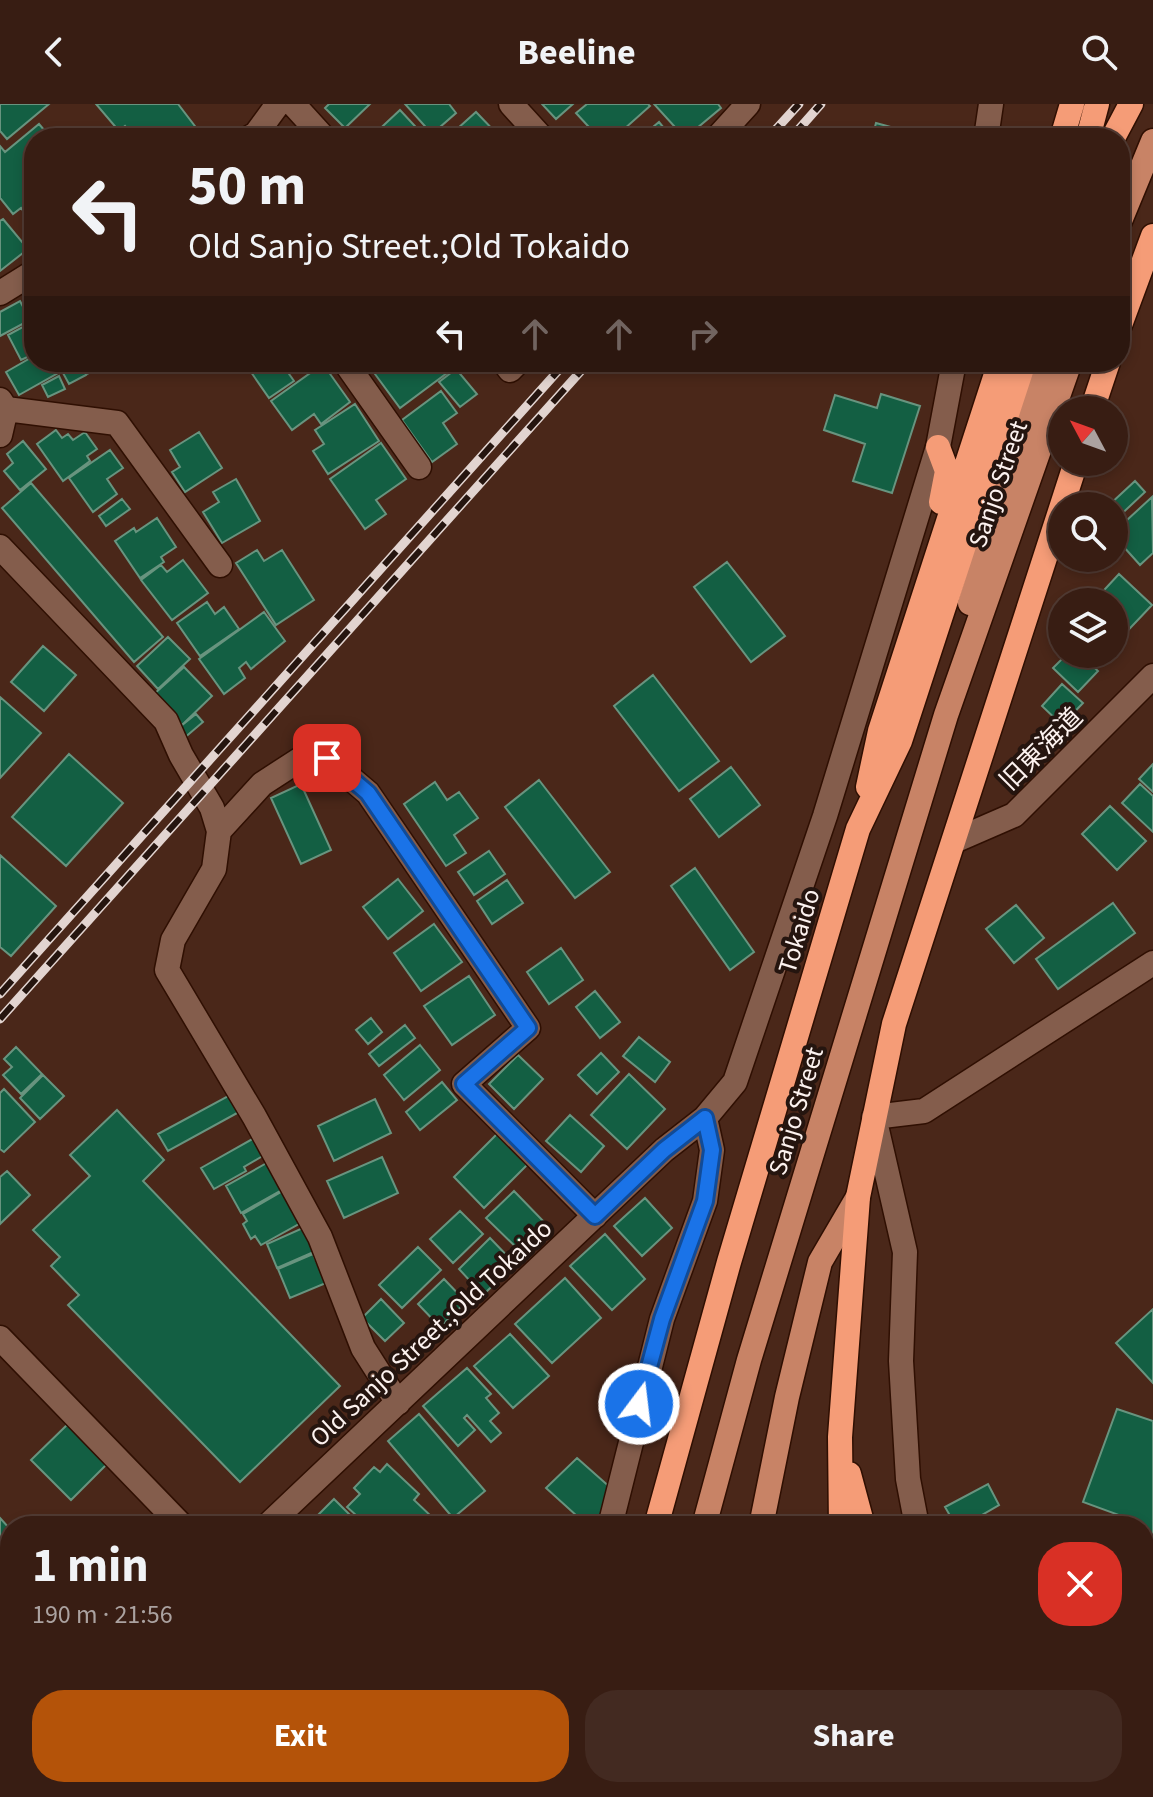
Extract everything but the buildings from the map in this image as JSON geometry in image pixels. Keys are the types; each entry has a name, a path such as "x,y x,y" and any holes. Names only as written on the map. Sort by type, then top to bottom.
{"highway":[{"path":"1065,128 1072,104"},
{"path":"1091,128 1097,104"},
{"path":"1118,128 1131,104"},
{"path":"1130,294 1153,236"},
{"path":"1130,294 1153,257"},
{"path":"858,829 880,731 997,372"},
{"name":"Tokaido","path":"658,1516 858,829 900,741 1021,372"},
{"path":"1097,396 1105,372"},
{"path":"920,610 947,471 938,447"},
{"path":"841,1516 840,1437 858,1197 894,1024 1071,476"},
{"path":"840,1437 860,1516"}],"main road":[{"path":"1130,197 1153,141"},
{"name":"Sanjo Street","path":"946,715 970,602 1042,372"},
{"name":"Sanjo Street","path":"707,1516 749,1360 946,715 1066,372"},
{"path":"763,1516 787,1397 820,1262 858,1197"}],"street":[{"path":"260,128 278,104"},
{"path":"293,104 315,128"},
{"path":"511,104 533,128"},
{"path":"726,128 748,104"},
{"path":"987,128 991,104"},
{"path":"0,293 24,278"},
{"path":"358,372 419,467"},
{"path":"612,1516 662,1319 705,1201 712,1150 705,1118 735,1082 825,816 938,447 952,372"},
{"path":"0,435 3,404 117,423 220,565"},
{"path":"0,547 166,721 181,755 212,808 219,831 214,869 173,940 167,970 254,1116 320,1237 363,1348 398,1403"},
{"name":"旧東海道","path":"954,841 1014,815 1153,676"},
{"path":"219,831 262,784 299,760 327,758 368,793 528,1028 464,1084 595,1216"},
{"path":"915,1516 908,1479 901,1361 905,1252 874,1117 924,1111 1153,963"},
{"name":"Old Sanjo Street.;Old Tokaido","path":"278,1516 664,1150 705,1118"},
{"path":"0,1338 172,1516"}],"railway":[{"path":"777,128 799,104"},
{"path":"800,128 821,104"},
{"path":"0,994 557,372"},
{"path":"0,1019 580,372"}],"route":[{"path":"327,758 368,793 528,1028 464,1084 595,1216 664,1150 705,1118 712,1150 705,1201 662,1319 639,1404"}]}
